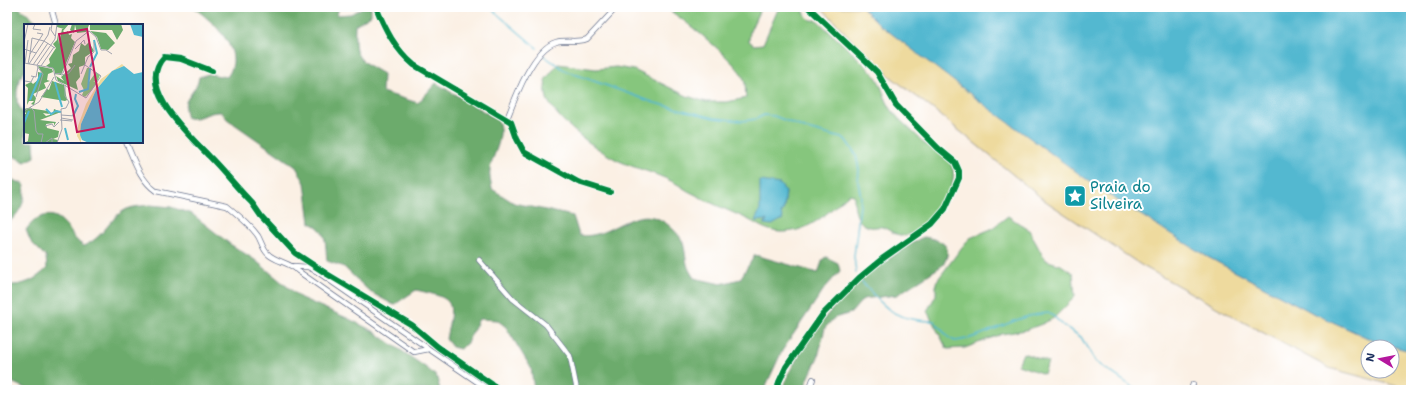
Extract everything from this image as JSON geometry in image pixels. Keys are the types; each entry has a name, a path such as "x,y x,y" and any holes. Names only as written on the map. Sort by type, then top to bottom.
{"street":[{"path":"51,7 56,24"},
{"path":"376,7 393,42 404,56 414,65 511,122 516,139 524,152 578,182 610,192"},
{"path":"507,119 528,73 541,53 549,45 557,42 587,40 617,7"},
{"path":"777,390 786,367 823,314 859,278 882,259 932,224 945,209 959,178 959,171 955,162 938,148 896,106 877,72 808,7"},
{"path":"212,71 181,59 164,57 159,62 155,77 165,104 177,123 252,203 261,216 295,253 412,325 438,347 500,390"},
{"path":"126,143 142,178 148,186 156,191 171,196 227,206 257,235 266,252 283,263 294,266 308,267 316,271 489,390"},
{"path":"479,260 513,299 546,325 570,356 576,390"},
{"path":"294,266 298,271 414,352 429,349"},
{"path":"809,390 813,379"},
{"path":"1191,390 1193,384"}],"green space":[{"path":"7,7 18,7 40,24 24,24 24,72 19,80 17,91 17,102 24,116 24,143 34,143 35,157 25,162 7,153"},
{"path":"193,7 339,7 337,15 351,14 363,7 371,7 371,15 355,25 355,44 358,56 367,64 383,74 382,92 418,103 436,83 498,120 500,133 498,145 491,163 490,180 492,189 514,203 573,216 579,235 592,235 628,220 640,217 653,217 666,223 680,237 684,246 687,266 694,278 721,284 740,279 755,255 818,273 823,259 826,257 838,263 840,271 824,289 782,351 764,390 534,390 531,368 506,327 497,320 479,319 467,343 460,349 452,347 446,339 451,309 449,303 445,299 416,290 394,305 370,292 344,267 327,261 323,234 316,226 310,223 305,183 296,167 227,119 222,112 212,113 196,118 187,118 185,111 186,101 195,88 199,77 208,74 227,77 232,67 233,57 230,47 218,29"},
{"path":"664,7 761,7 750,31 749,41 754,45 763,44 779,7 802,7 805,15 809,19 817,20 874,74 894,113 921,140 944,157 951,165 953,170 953,179 951,189 940,209 924,226 915,232 907,235 900,235 882,227 870,227 861,222 856,214 854,195 849,194 826,214 809,225 800,229 780,232 765,228 688,191 667,179 619,161 589,143 561,118 547,99 545,80 558,64 596,69 616,67 634,70 687,96 706,102 727,102 746,98 745,81 732,62 708,40","holes":["786,192 784,208 781,214 756,221 760,210"]},
{"path":"13,180 24,184 25,190 22,206 16,216 7,224 7,184"},
{"path":"150,205 171,207 192,214 230,244 255,260 301,298 373,331 428,369 437,377 440,390 29,390 7,380 9,309 7,285 24,283 34,279 47,268 46,257 31,242 26,230 29,226 42,216 47,215 57,217 65,224 76,240 84,246 98,237 121,212 133,207"},
{"path":"1008,216 1029,230 1045,260 1061,265 1073,273 1075,297 1054,318 1042,324 1026,330 1002,334 965,348 947,349 927,311 936,295 936,282 970,238 991,229"},
{"path":"924,237 941,242 947,248 946,258 943,265 897,295 863,299 851,313 834,318 825,328 818,357 803,390 782,390 805,345 828,314 852,287 884,262"},
{"path":"1023,353 1048,362 1044,374 1018,365"}],"sand":[{"name":"Praia do Silveira","path":"821,7 862,7 879,24 1048,150 1206,256 1311,312 1370,339 1360,339 1360,376 1329,368 1141,265 1044,200 934,110 887,74 880,65 853,41"},
{"name":"Praia do Silveira","path":"1400,348 1411,351 1411,390 1370,379 1400,379"}],"water":[{"path":"862,7 1411,7 1411,351 1400,348 1400,339 1370,339 1311,312 1206,256 1104,192 986,106 879,24"},
{"path":"760,181 780,184 786,192 784,208 781,214 783,219 772,225 764,224 767,220 755,221 760,210"}],"waterway":[{"path":"489,7 537,48"},
{"path":"544,56 566,71 655,103 714,118 742,121 756,119 764,115 774,116 807,129 845,139 856,155 859,170 858,182 861,197 854,256 856,273"},
{"path":"861,281 892,312 909,319 934,321 949,338 955,341 979,335 1025,317 1050,313 1064,326 1081,337 1096,362 1137,390"}],"cycle path":[{"path":"376,7 391,38 407,59 414,65 511,122 517,139 524,152 578,182 610,192"},
{"path":"777,390 786,367 823,314 859,278 882,259 932,224 945,209 959,178 959,171 955,162 938,148 896,105 877,72 808,7"},
{"path":"212,71 181,59 164,57 157,69 156,82 160,96 178,123 252,203 261,216 295,253 412,325 438,347 500,390"}],"place":[{"name":"Praia do Silveira","path":"1075,196"}]}
